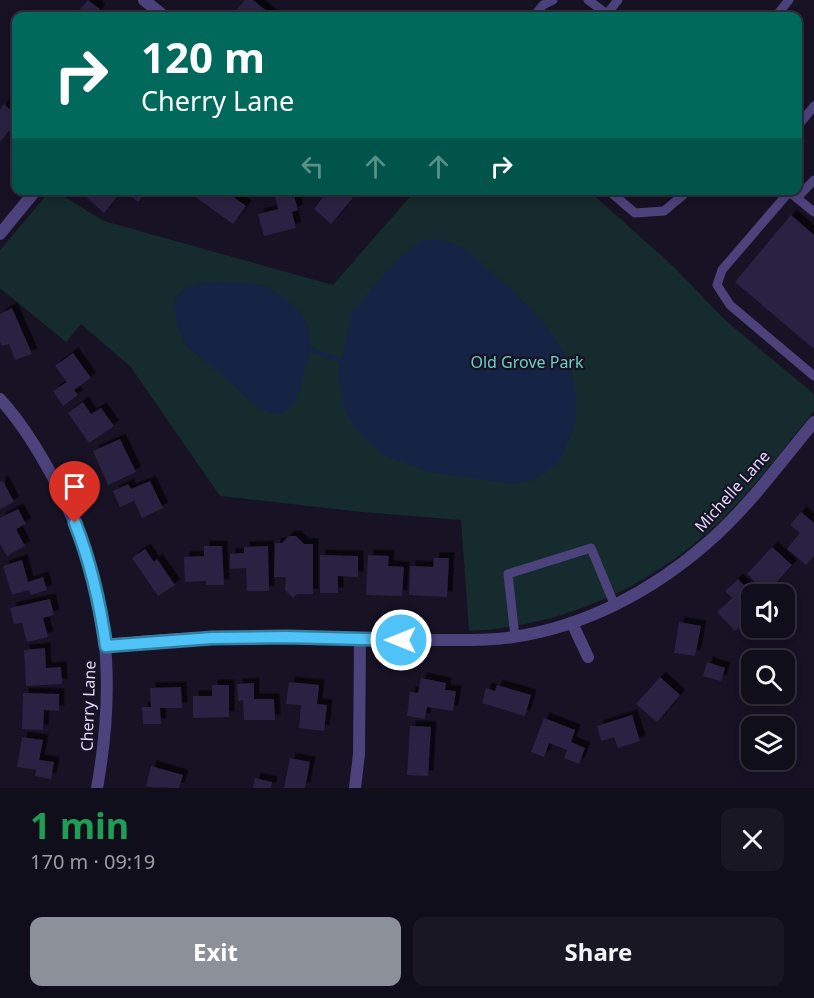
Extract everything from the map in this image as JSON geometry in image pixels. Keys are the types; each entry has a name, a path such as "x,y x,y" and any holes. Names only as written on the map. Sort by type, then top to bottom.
{"street":[{"path":"144,0 159,12"},
{"path":"0,234 32,195"},
{"name":"Cherry Lane","path":"0,399 29,437 50,472 82,540 93,575 102,614 108,691 107,723 97,788"},
{"name":"Michelle Lane","path":"106,646 212,638 484,640 514,637 572,623 615,606 664,576 706,544 749,501 814,422"},
{"path":"572,623 588,657"},
{"path":"355,788 359,754 360,640"}],"lane":[{"path":"537,12 543,5 553,0"},
{"path":"588,0 602,12"},
{"path":"779,12 789,0"},
{"path":"802,121 814,106"},
{"path":"614,195 635,213 664,211 683,195"},
{"path":"790,195 722,270 717,285 730,305 814,376"},
{"path":"792,195 814,212"},
{"path":"514,637 508,574 580,551 591,548 615,606"}],"green space":[{"name":"Old Grove Park","path":"47,195 62,195 104,221 333,285 412,195 593,195 674,267 725,320 814,394 814,411 735,506 708,532 647,577 580,609 544,620 469,631 461,520 362,512 220,496 130,366 81,324 66,342 0,288 0,250"}],"water":[{"path":"439,239 465,248 513,291 546,325 569,362 576,396 575,426 559,461 546,473 530,481 514,484 429,472 381,454 355,428 344,409 339,370 352,313 383,275 405,253 421,241"},
{"path":"206,282 246,282 261,285 281,296 303,316 310,333 309,352 296,400 283,412 276,415 261,409 187,346 177,324 174,305 183,291"}],"building":[{"path":"88,0 100,9 98,12 78,12"},
{"path":"245,0 253,0 268,12 235,12"},
{"path":"4,104 12,111 12,134 9,131 0,142 0,109"},
{"path":"90,195 119,195 104,213 87,198"},
{"path":"130,195 144,195 138,202"},
{"path":"231,195 246,206 233,224 194,196"},
{"path":"294,195 298,210 292,212 296,228 264,236 258,214 278,209 275,197"},
{"path":"321,195 350,195 353,198 331,224 314,209 323,197"},
{"path":"791,215 814,235 814,349 735,282"},
{"path":"12,308 32,354 15,360 9,344 2,346 0,342 0,314"},
{"path":"73,353 91,378 74,390 78,395 63,406 53,391 67,382 55,366"},
{"path":"83,402 91,414 101,408 114,426 89,443 68,413"},
{"path":"120,439 136,472 108,485 93,451"},
{"path":"3,481 14,502 0,509 0,482"},
{"path":"150,481 163,508 142,518 134,501 120,507 113,491 128,484 131,489"},
{"path":"18,509 26,524 16,529 25,546 7,556 0,544 0,518"},
{"path":"801,512 814,523 814,556 806,565 787,549 800,533 790,525"},
{"path":"289,536 296,536 304,544 313,544 313,594 297,594 293,598 285,590 286,577 274,577 275,543 282,543"},
{"path":"204,546 222,546 224,585 206,585 206,581 185,582 184,557 204,556"},
{"path":"268,546 269,591 247,591 246,568 230,569 230,554 244,553 244,547"},
{"path":"772,547 792,565 775,584 758,584 747,574"},
{"path":"145,549 154,562 157,559 175,585 158,596 132,558"},
{"path":"320,555 358,556 358,577 338,576 338,593 320,593"},
{"path":"368,555 389,556 388,566 404,567 402,596 366,595"},
{"path":"434,558 449,558 447,597 409,595 410,566 433,567"},
{"path":"22,560 28,582 43,577 47,590 31,595 29,590 12,595 3,566"},
{"path":"738,579 743,584 741,626 735,631 717,612 732,598 725,591"},
{"path":"50,599 54,615 43,618 48,637 27,642 22,623 14,624 10,608"},
{"path":"679,622 701,626 695,656 674,653"},
{"path":"45,648 46,668 61,667 62,684 26,686 24,650"},
{"path":"707,662 725,668 721,681 703,676"},
{"path":"660,677 680,695 657,722 636,704"},
{"path":"421,678 446,683 445,690 456,691 453,711 427,707 425,719 407,716 410,692 418,693"},
{"path":"289,682 319,685 317,704 327,705 324,731 299,728 301,705 286,704"},
{"path":"254,683 254,699 274,699 275,720 244,720 243,700 238,701 237,684"},
{"path":"212,685 229,685 229,717 193,718 193,696 212,696"},
{"path":"497,685 531,695 525,716 482,703 486,688 495,691"},
{"path":"181,687 182,708 160,708 161,724 143,724 142,707 151,707 150,688"},
{"path":"23,693 59,694 59,711 44,710 43,730 22,729"},
{"path":"632,715 640,741 618,748 614,737 601,741 597,726"},
{"path":"544,718 575,730 571,742 585,748 579,764 564,758 567,750 549,743 544,757 531,752"},
{"path":"410,726 431,727 428,776 407,775"},
{"path":"22,737 43,740 39,760 54,762 51,779 35,776 36,770 17,767"},
{"path":"290,758 310,762 305,788 284,788"},
{"path":"151,766 183,775 179,788 146,787"},
{"path":"255,778 272,782 271,788 253,788"}],"waterway":[{"path":"309,349 341,361"}],"route":[{"path":"75,523 93,575 102,614 106,646 212,638 401,640"}]}
